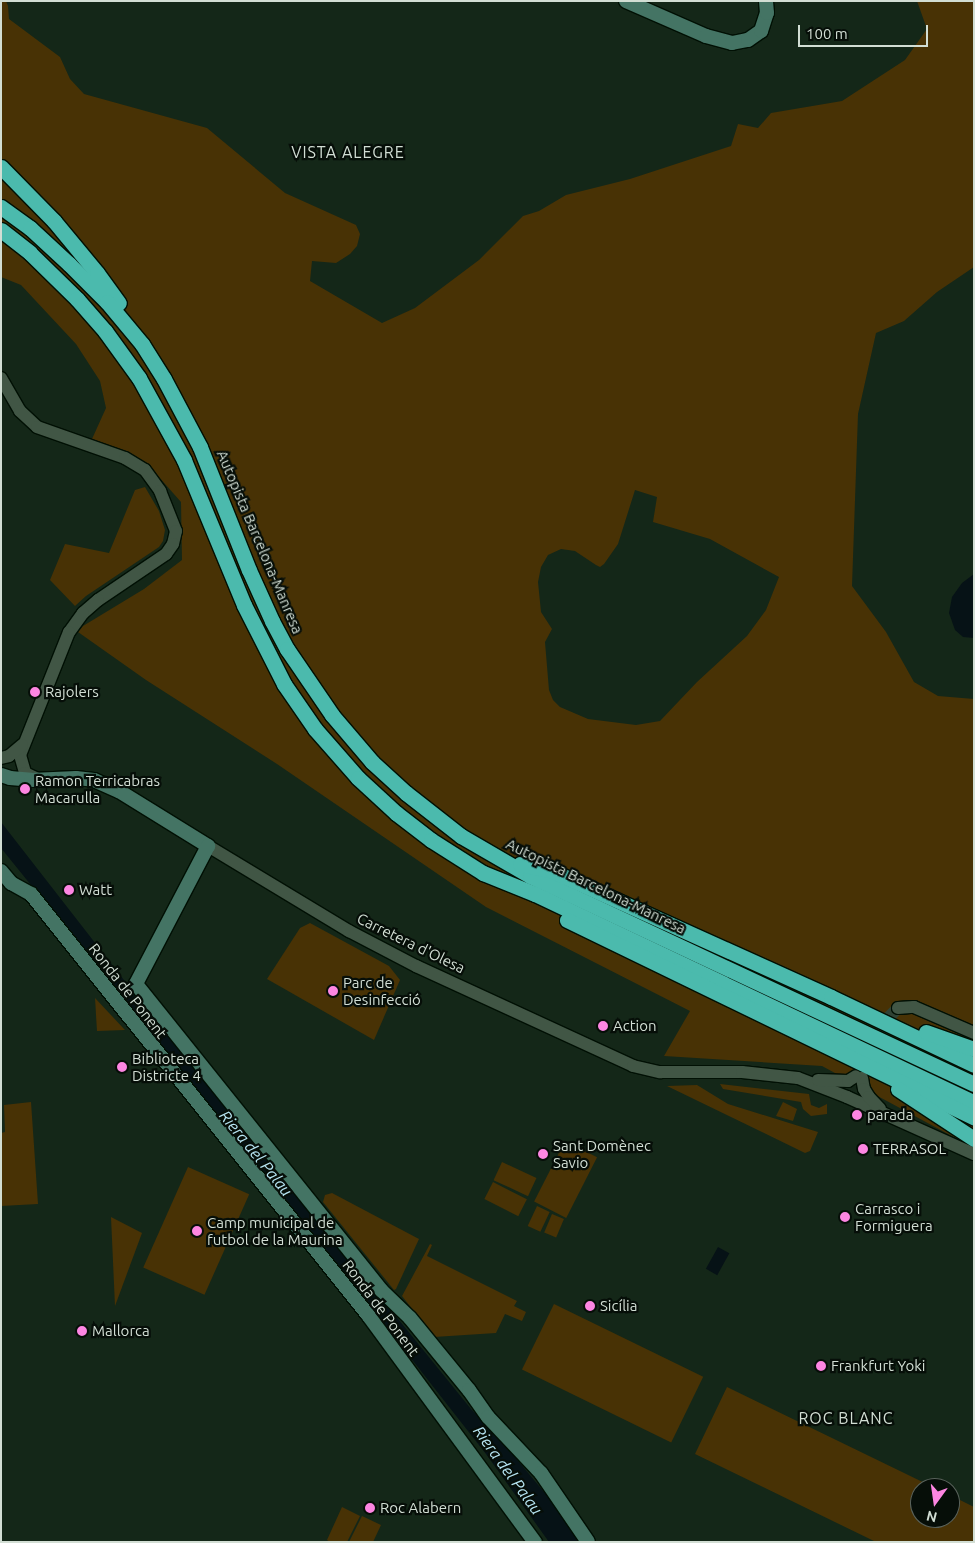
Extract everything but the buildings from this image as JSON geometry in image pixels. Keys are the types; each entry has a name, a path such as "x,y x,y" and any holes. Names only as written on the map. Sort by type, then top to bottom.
{"highway":[{"path":"1,167 54,221 97,273 124,311 142,344"},
{"name":"Autopista Barcelona-Manresa","path":"1,207 69,264 107,302 142,344 164,379 200,447 272,622 312,688 372,762 406,793 461,836 499,858 608,913 974,1084"},
{"path":"1,230 30,253 94,318 139,378 184,460 261,643 284,684 315,729 358,778 396,813 431,840 535,904 862,1073 974,1118"},
{"path":"499,858 552,871 974,1064"},
{"path":"483,873 534,894 974,1102"},
{"path":"831,997 846,999 974,1050"},
{"path":"862,1073 876,1076 974,1140"}],"main road":[{"path":"626,1 706,36 732,43 748,40 761,31 767,12 766,1"},
{"path":"1,775 10,778 34,779"},
{"path":"1,786 34,779"},
{"name":"Carretera d'Olesa","path":"34,779 83,779 106,785 208,846"},
{"name":"Ronda de Ponent","path":"208,846 136,984 381,1290 410,1318 469,1390 488,1417 550,1485 588,1542"},
{"name":"Ronda de Ponent","path":"1,871 11,883 31,894 377,1326 388,1344 470,1451 535,1542"}],"street":[{"path":"1,378 20,411 37,427 125,458 145,470 160,490 176,531 173,544 162,558 98,600 77,620 65,641 21,750 22,768 34,779"},
{"path":"1,758 21,750"},
{"path":"1,768 21,750"},
{"name":"Carretera d'Olesa","path":"208,846 350,931 410,962 633,1066 660,1072 742,1072 798,1078"},
{"path":"898,1008 914,1007 974,1033"},
{"path":"798,1078 840,1082 848,1081 862,1073 864,1089 869,1097 890,1116"},
{"path":"798,1078 825,1087 974,1154"}],"shaded area":[{"path":"1,1 6,1 9,19 60,57 70,79 84,94 207,128 285,193 356,225 360,234 357,246 350,254 336,263 312,261 310,281 382,323 415,308 479,260 523,216 539,211 566,195 630,179 731,146 738,124 758,128 771,113 842,101 905,60 927,29 917,1 974,1 974,267 937,292 904,321 876,333 858,414 852,586 886,632 914,682 938,696 974,699 974,1148 822,1066 664,1056 690,1011 486,907 277,764 146,680 78,632 83,626 144,589 182,560 181,502 150,467 136,458 92,439 106,408 100,381 76,344 21,285 1,277","holes":["635,490 657,497 653,522 710,539 779,577 766,610 747,636 697,682 660,721 636,725 588,719 560,707 553,700 549,690 545,642 552,629 541,612 538,582 541,567 548,555 561,549 575,551 600,567 618,544"]},
{"path":"145,487 159,511 165,530 163,541 159,547 86,596 75,606 50,580 65,544 109,553 135,490"},
{"path":"310,923 389,966 400,980 374,1040 267,979 300,928"},
{"path":"95,998 125,1030 97,1031"},
{"path":"720,1084 809,1094 811,1105 819,1108 827,1104 827,1114 811,1116 803,1109 801,1102 723,1089"},
{"path":"697,1085 728,1104 818,1132 810,1151 805,1153 667,1086"},
{"path":"31,1102 38,1204 1,1206 1,1133 5,1132 4,1105"},
{"path":"783,1102 797,1109 793,1121 776,1116"},
{"path":"565,1141 597,1157 566,1218 534,1202"},
{"path":"502,1162 536,1178 528,1196 494,1180"},
{"name":"Camp municipal de futbol de la Maurina","path":"188,1167 249,1194 204,1295 143,1267"},
{"path":"493,1182 527,1199 518,1216 484,1199"},
{"path":"332,1193 419,1239 396,1289 394,1290 323,1202 325,1195"},
{"path":"537,1206 550,1212 540,1232 528,1226"},
{"path":"552,1214 564,1219 556,1237 544,1232"},
{"path":"111,1217 142,1233 115,1306"},
{"path":"430,1244 432,1245 427,1256 517,1301 514,1306 526,1312 522,1321 505,1314 496,1333 434,1337 402,1296"},
{"path":"554,1304 703,1377 671,1442 522,1370"},
{"path":"727,1387 914,1478 910,1478 910,1528 960,1528 960,1500 974,1507 974,1542 876,1542 695,1454"},
{"path":"342,1507 360,1516 347,1542 330,1542 327,1540"},
{"path":"362,1516 381,1525 373,1542 349,1542"}],"water":[{"path":"974,574 974,638 963,637 955,630 949,613 952,597 962,583"},
{"name":"Riera del Palau","path":"1,822 134,993 471,1409 494,1432 559,1510 578,1542 549,1542 486,1454 315,1236 1,848"},
{"path":"718,1247 729,1253 717,1275 706,1269"}],"tunnel":[{"path":"873,1048 888,1018 898,1008"}],"place":[{"name":"Rajolers","path":"35,692"},
{"name":"Ramon Terricabras Macarulla","path":"25,789"},
{"name":"Watt","path":"69,890"},
{"name":"Parc de Desinfecció","path":"333,991"},
{"name":"Action","path":"603,1026"},
{"name":"Biblioteca Districte 4","path":"122,1067"},
{"name":"parada","path":"857,1115"},
{"name":"TERRASOL","path":"863,1149"},
{"name":"Sant Domènec Savio","path":"543,1154"},
{"name":"Carrasco i Formiguera","path":"845,1217"},
{"name":"Camp municipal de futbol de la Maurina","path":"197,1231"},
{"name":"Sicília","path":"590,1306"},
{"name":"Mallorca","path":"82,1331"},
{"name":"Frankfurt Yoki","path":"821,1366"},
{"name":"Roc Alabern","path":"370,1508"}],"district":[{"name":"VISTA ALEGRE","path":"348,152"},
{"name":"ROC BLANC","path":"846,1418"}]}
